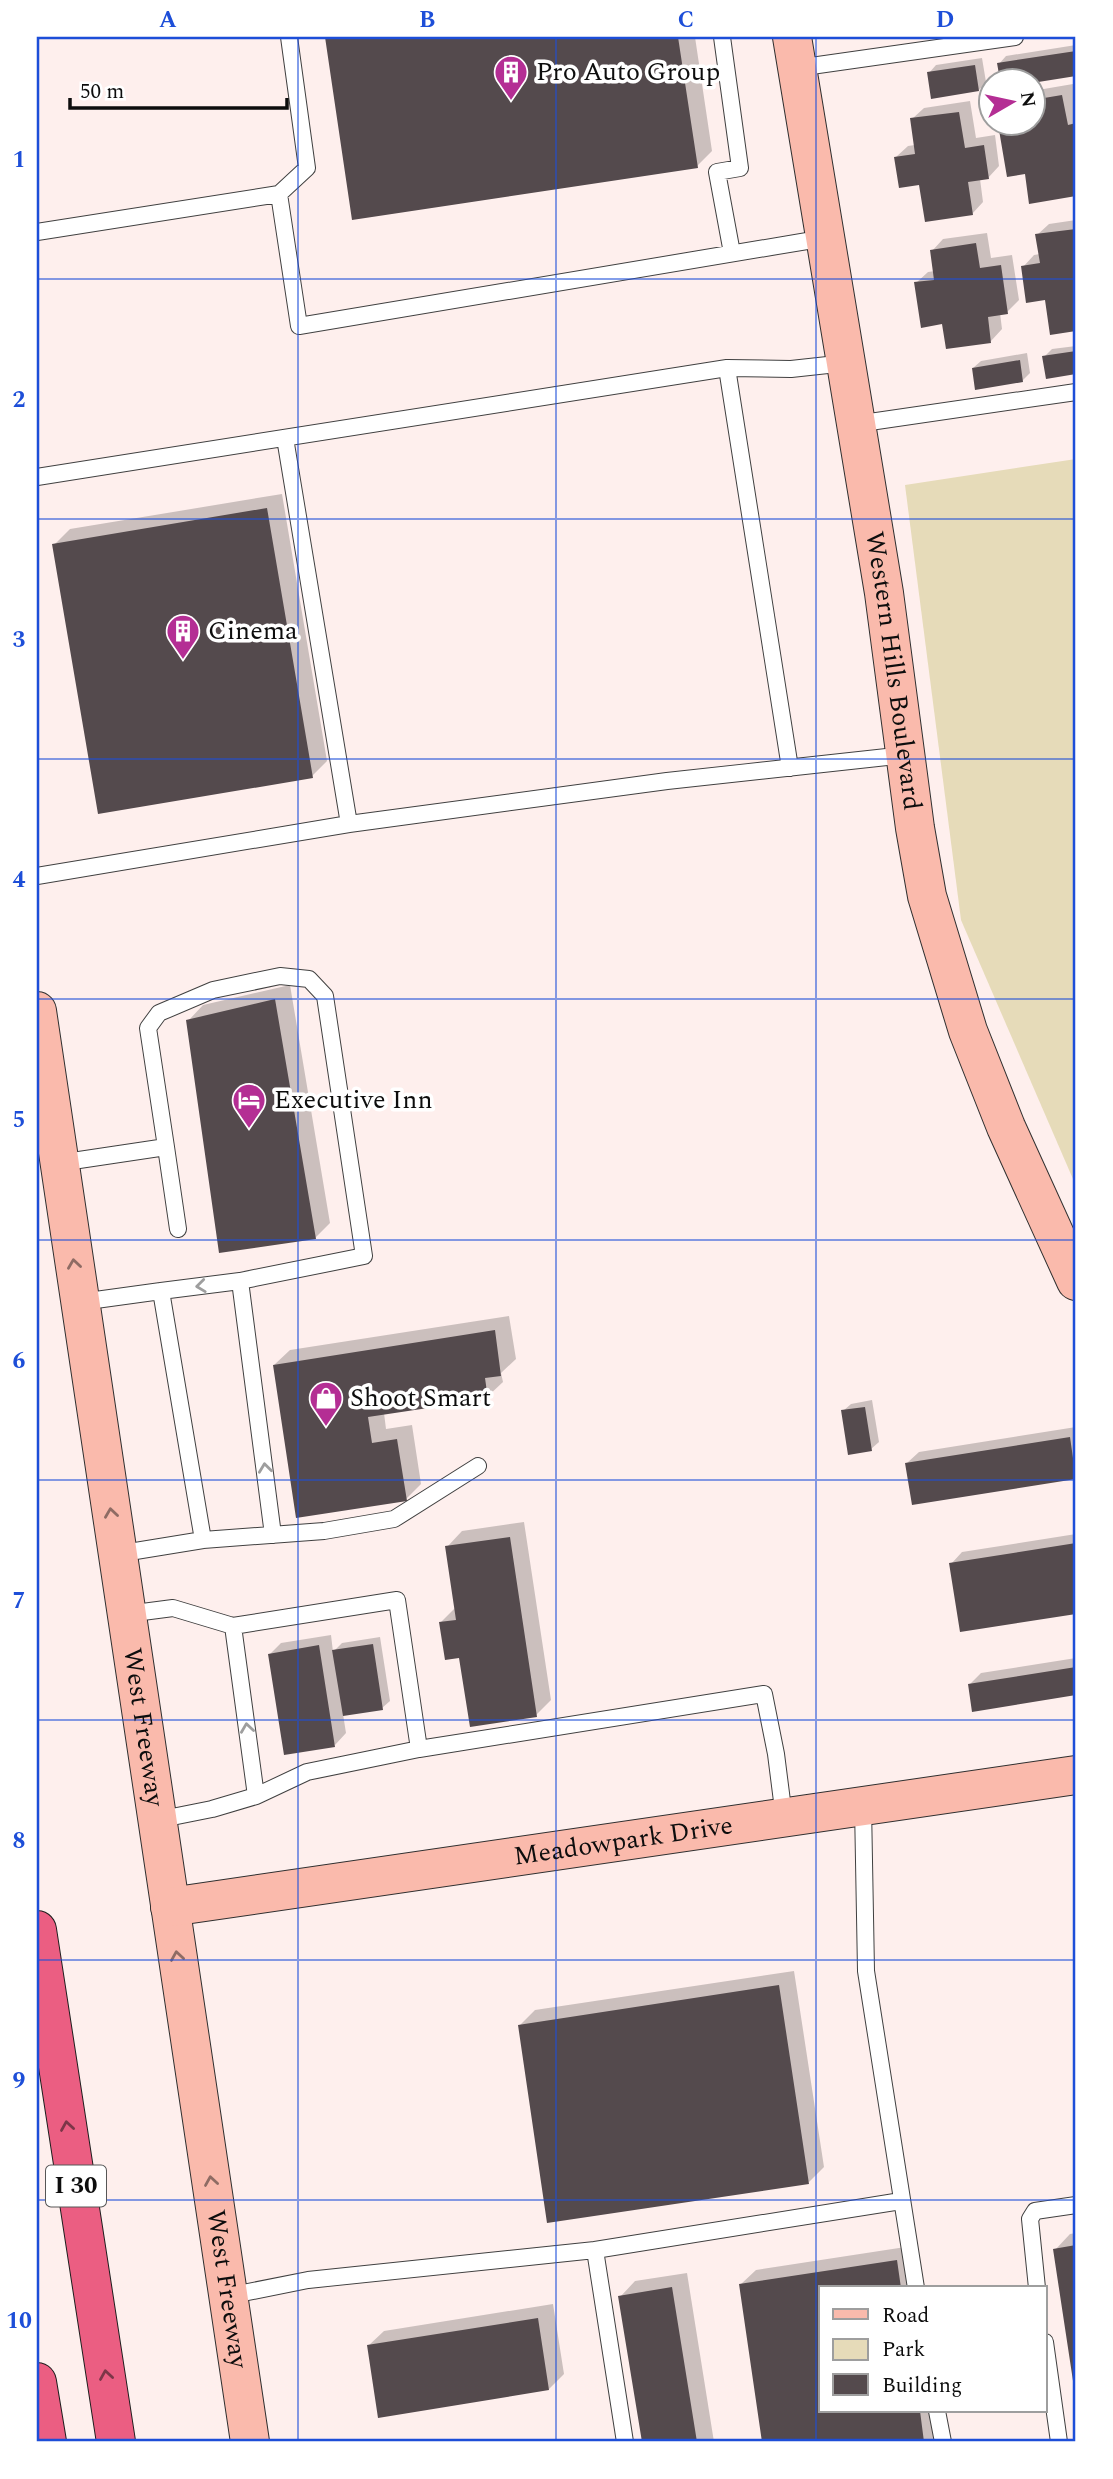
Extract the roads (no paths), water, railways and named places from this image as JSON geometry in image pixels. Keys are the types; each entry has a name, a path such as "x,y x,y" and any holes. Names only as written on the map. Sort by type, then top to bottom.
{"highway":[{"name":"I 30","path":"37,1930 116,2442"},
{"path":"37,2382 47,2442"}],"street":[{"name":"Western Hills Boulevard","path":"795,53 884,593 927,897 968,1031 1006,1127 1076,1281"},
{"name":"West Freeway","path":"37,1011 250,2442"},
{"name":"Meadowpark Drive","path":"170,1907 1076,1774"}],"lane":[{"path":"37,232 279,194 307,168 289,37"},
{"path":"722,37 740,168 717,172 732,253"},
{"path":"795,53 1014,37"},
{"path":"279,194 299,326 825,238"},
{"path":"37,477 727,368 791,369 846,363"},
{"path":"727,368 790,768"},
{"path":"856,424 1076,392"},
{"path":"285,438 349,824"},
{"path":"37,876 349,824 667,781 905,755"},
{"path":"80,1302 240,1281 365,1256 325,996 309,979 280,976 213,990 159,1013 148,1028 178,1229"},
{"path":"60,1163 166,1147"},
{"path":"240,1281 273,1535"},
{"path":"162,1291 203,1540"},
{"path":"117,1554 203,1540 324,1531 394,1519 478,1466"},
{"path":"127,1614 173,1608 233,1626 397,1600 419,1749"},
{"path":"233,1626 256,1796"},
{"path":"157,1820 212,1809 256,1796 307,1772 419,1749 764,1694 776,1754 784,1817"},
{"path":"863,1806 866,1971 916,2286"},
{"path":"228,2296 308,2280 595,2250 901,2201"},
{"path":"1037,2286 1030,2219 1035,2211 1076,2205"},
{"path":"595,2250 625,2442"},
{"path":"1046,2349 1059,2442"},
{"path":"937,2412 943,2442"}],"place":[{"name":"Pro Auto Group","path":"511,102"},
{"name":"Cinema","path":"183,661"},
{"name":"Executive Inn","path":"249,1130"},
{"name":"Shoot Smart","path":"326,1428"}]}
